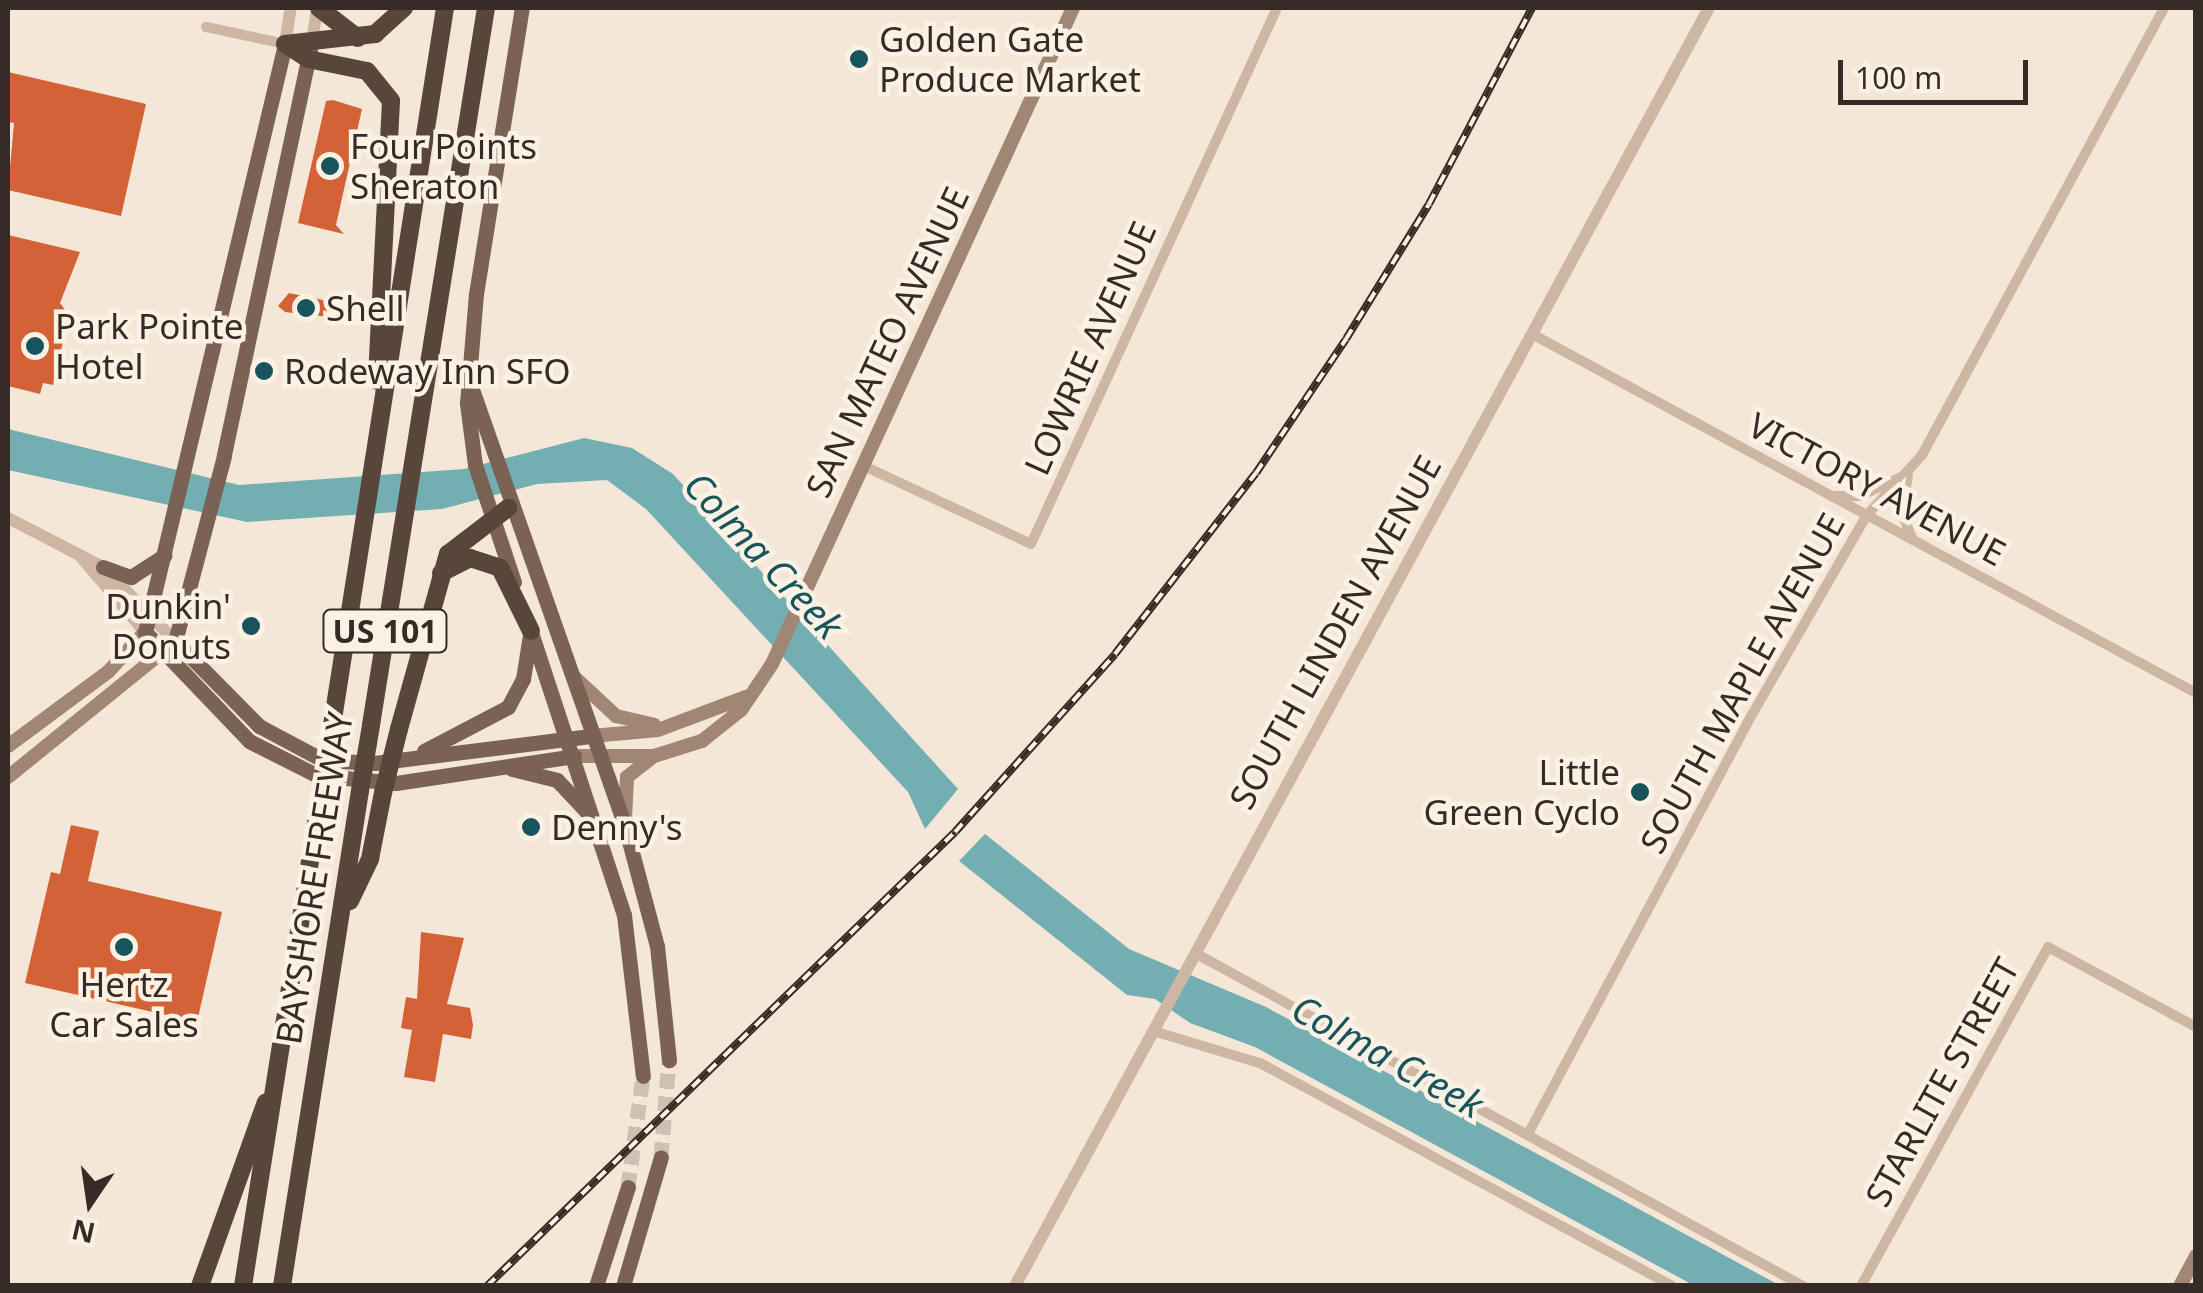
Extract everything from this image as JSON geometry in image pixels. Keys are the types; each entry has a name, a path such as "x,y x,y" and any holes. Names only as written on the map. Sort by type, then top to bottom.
{"highway":[{"path":"318,8 359,38"},
{"path":"310,50 359,38 392,24 404,8"},
{"name":"BAYSHORE FREEWAY","path":"256,1140 275,1083 445,8"},
{"name":"BAYSHORE FREEWAY","path":"282,1286 486,8"},
{"path":"286,44 367,71 391,101 375,451"},
{"path":"341,919 370,859 399,728 441,573 455,544 489,511 506,503"},
{"path":"441,573 470,558 492,563 531,631"},
{"path":"200,1286 256,1140"},
{"path":"242,1286 256,1140"}],"main road":[{"path":"522,8 469,374 475,465 605,849 632,950 642,1076"},
{"name":"SAN MATEO AVENUE","path":"574,756 654,756 716,732 777,654 1073,8"},
{"path":"8,746 108,672 149,625 286,44"},
{"path":"8,777 169,648 205,537 310,50"},
{"path":"469,374 506,503 625,826 657,946 669,1060"},
{"path":"103,567 144,574 170,547"},
{"path":"149,625 249,740 316,775 396,782 574,756"},
{"path":"405,759 479,728 508,706 523,679 531,631"},
{"path":"169,648 242,711 300,752 346,763 677,726 746,697"},
{"path":"572,676 616,716 677,726"},
{"path":"625,826 627,778 654,756"},
{"path":"483,768 560,782 585,808 605,849"},
{"path":"623,1286 661,1157"},
{"path":"596,1286 628,1188"},
{"path":"2180,1286 2196,1256"}],"street":[{"path":"206,27 286,44 291,8"},
{"path":"310,50 318,8"},
{"name":"LOWRIE AVENUE","path":"864,466 1031,544 1277,8"},
{"name":"SOUTH LINDEN AVENUE","path":"1014,1286 1708,8"},
{"name":"SOUTH MAPLE AVENUE","path":"1528,1134 1867,515 1908,474 2164,8"},
{"name":"VICTORY AVENUE","path":"1532,334 2196,693"},
{"path":"1832,496 1860,496 1908,474"},
{"path":"1908,474 1902,514 1914,540"},
{"path":"8,518 103,567 149,625"},
{"path":"72,548 149,625"},
{"name":"STARLITE STREET","path":"1861,1286 2048,947 2196,1028"},
{"path":"1195,953 1803,1286"},
{"path":"1152,1031 1260,1063 1672,1286"}],"water":[{"path":"8,429 239,485 464,469 584,438 632,448 673,474 958,789 925,829 908,792 646,509 607,480 537,484 442,509 247,522 8,470"},
{"path":"985,834 1129,949 1266,1007 1779,1285 1693,1285 1255,1047 1190,1023 1155,999 1127,995 959,861"}],"building":[{"path":"8,72 146,104 121,216 8,190 14,123 8,122"},
{"name":"Four Points Sheraton","path":"326,101 362,109 336,225 344,234 298,223"},
{"name":"Park Pointe Hotel","path":"8,235 80,252 60,303 69,315 53,385 43,383 40,394 8,386"},
{"name":"Shell","path":"289,293 323,300 329,317 285,312 278,306"},
{"name":"Hertz Car Sales","path":"71,825 99,831 88,881 222,912 197,1022 25,983 51,872 60,874"},
{"path":"421,932 464,938 447,1004 470,1008 473,1025 471,1039 443,1034 435,1082 404,1077 412,1030 401,1028 406,997 417,999"}],"tunnel":[{"path":"661,1157 669,1060"},
{"path":"628,1187 643,1076"}],"railway":[{"path":"487,1286 955,832 1115,654 1256,473 1346,339 1429,204 1532,8"}],"place":[{"name":"Golden Gate Produce Market","path":"859,59"},
{"name":"Four Points Sheraton","path":"330,166"},
{"name":"Shell","path":"306,308"},
{"name":"Park Pointe Hotel","path":"35,346"},
{"name":"Rodeway Inn SFO","path":"264,371"},
{"name":"Dunkin' Donuts","path":"251,626"},
{"name":"Little Green Cyclo","path":"1640,792"},
{"name":"Denny's","path":"531,827"},
{"name":"Hertz Car Sales","path":"124,947"}],"water label":[{"name":"Colma Creek","path":"764,555"},
{"name":"Colma Creek","path":"1388,1056"}]}
